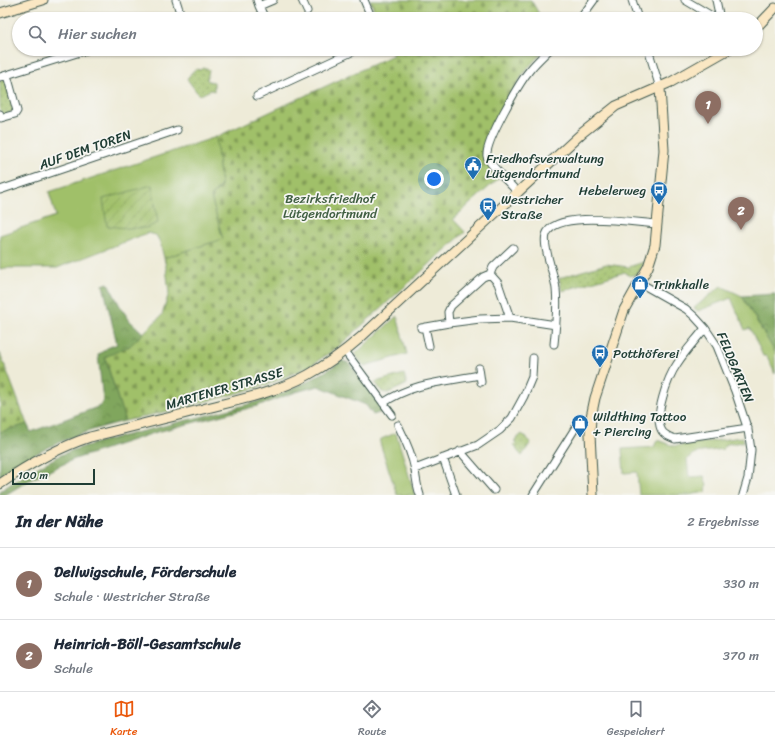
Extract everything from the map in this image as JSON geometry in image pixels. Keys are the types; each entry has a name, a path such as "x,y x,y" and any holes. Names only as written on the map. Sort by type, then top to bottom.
{"street":[{"path":"0,13 41,0"},
{"path":"176,0 180,12"},
{"path":"258,3 273,0"},
{"path":"302,0 307,11"},
{"path":"364,0 369,12"},
{"path":"585,12 594,0"},
{"path":"632,0 636,12"},
{"path":"685,0 705,12"},
{"path":"716,0 719,12"},
{"path":"763,21 775,8"},
{"path":"0,117 15,114 18,111 4,76 68,56"},
{"path":"257,96 343,56"},
{"path":"518,193 490,162 487,155 491,138 516,91 528,72 543,56"},
{"path":"593,495 590,434 591,417 598,390 624,310 648,267 653,252 657,224 664,150 660,88 650,56"},
{"name":"MARTENER STRASSE","path":"0,484 37,460 74,442 240,400 272,390 307,375 345,351 582,134 608,112 625,101 660,88 717,56"},
{"name":"AUF DEM TOREN","path":"0,190 177,130"},
{"path":"554,344 557,310 555,279 546,246 546,236 549,230 561,223 579,219 657,224"},
{"path":"449,323 448,312 451,306 483,277 490,274 493,267 513,248"},
{"path":"490,274 498,283 510,318"},
{"name":"FELDGARTEN","path":"640,283 696,316 717,346 748,428 751,450 748,478 743,495"},
{"path":"429,346 423,327 480,319 510,318 556,325"},
{"path":"705,328 676,365 667,382 660,414 662,432 675,439 748,428"},
{"path":"345,351 392,415"},
{"path":"415,469 478,445 500,430 512,418 524,396 532,377 534,358"},
{"path":"383,403 408,389 424,384 480,375"},
{"path":"533,495 581,419"},
{"path":"398,424 408,446 415,469 416,481 420,495"},
{"path":"460,451 494,490"},
{"path":"443,458 456,495"}],"green space":[{"path":"370,0 531,0 538,12 375,12"},
{"name":"Bezirksfriedhof Lütgendortmund","path":"391,56 539,56 526,70 496,118 487,137 483,150 485,162 499,178 453,219 465,232 337,348 310,366 272,383 177,409 125,421 105,357 130,346 162,315 169,293 164,258 223,239 211,197 221,186 216,137"},
{"path":"207,68 209,70 207,79 208,81 214,82 214,91 211,90 199,94 187,79 196,69 200,70"},
{"path":"6,79 15,111 3,115 0,110 0,80"},
{"path":"216,137 221,185 211,197 223,239 164,258 160,242 156,235 148,233 57,268 0,269 0,235 56,216 49,192"},
{"path":"152,185 158,223 146,228 107,226 103,199"},
{"path":"644,262 638,274 629,276 625,272 562,291 559,278 606,264 628,267"},
{"path":"108,283 130,321 143,333 130,346 105,358 125,421 89,431 47,448 0,476 0,432 27,424 31,432 100,406 103,401 98,355 107,348 117,344 103,285"},
{"path":"721,286 742,296 775,352 775,374 767,356 763,356 750,328 745,330 731,298 698,311 694,308"},
{"path":"775,294 775,352 742,296"},
{"path":"397,316 407,354 364,366 355,354"},
{"path":"0,353 27,424 0,432"},
{"path":"341,361 349,363 385,411 373,415 366,405 318,386 257,406 157,432 72,460 28,481 5,495 0,495 0,491 14,482 67,452 99,442 256,402 290,390 307,382"},
{"path":"404,374 407,384 388,393 382,392 375,382"},
{"path":"396,433 415,495 397,495 380,443 381,439"},
{"path":"522,434 531,442 522,456 516,449 517,448 514,445 516,443 514,441"},
{"path":"743,437 744,442 727,444 723,449 695,453 687,459 689,477 704,476 707,485 706,492 688,495 639,495 637,472 624,473 622,449 654,447 657,440 674,446"}],"place":[{"name":"Dellwigschule, Förderschule","path":"708,124"},
{"name":"Friedhofsverwaltung Lütgendortmund","path":"473,180"},
{"name":"Hebelerweg","path":"659,205"},
{"name":"Westricher Straße","path":"488,221"},
{"name":"Heinrich-Böll-Gesamtschule","path":"741,230"},
{"name":"Trinkhalle","path":"640,299"},
{"name":"Potthöferei","path":"600,368"},
{"name":"Wildthing Tattoo + Piercing","path":"580,438"}]}
